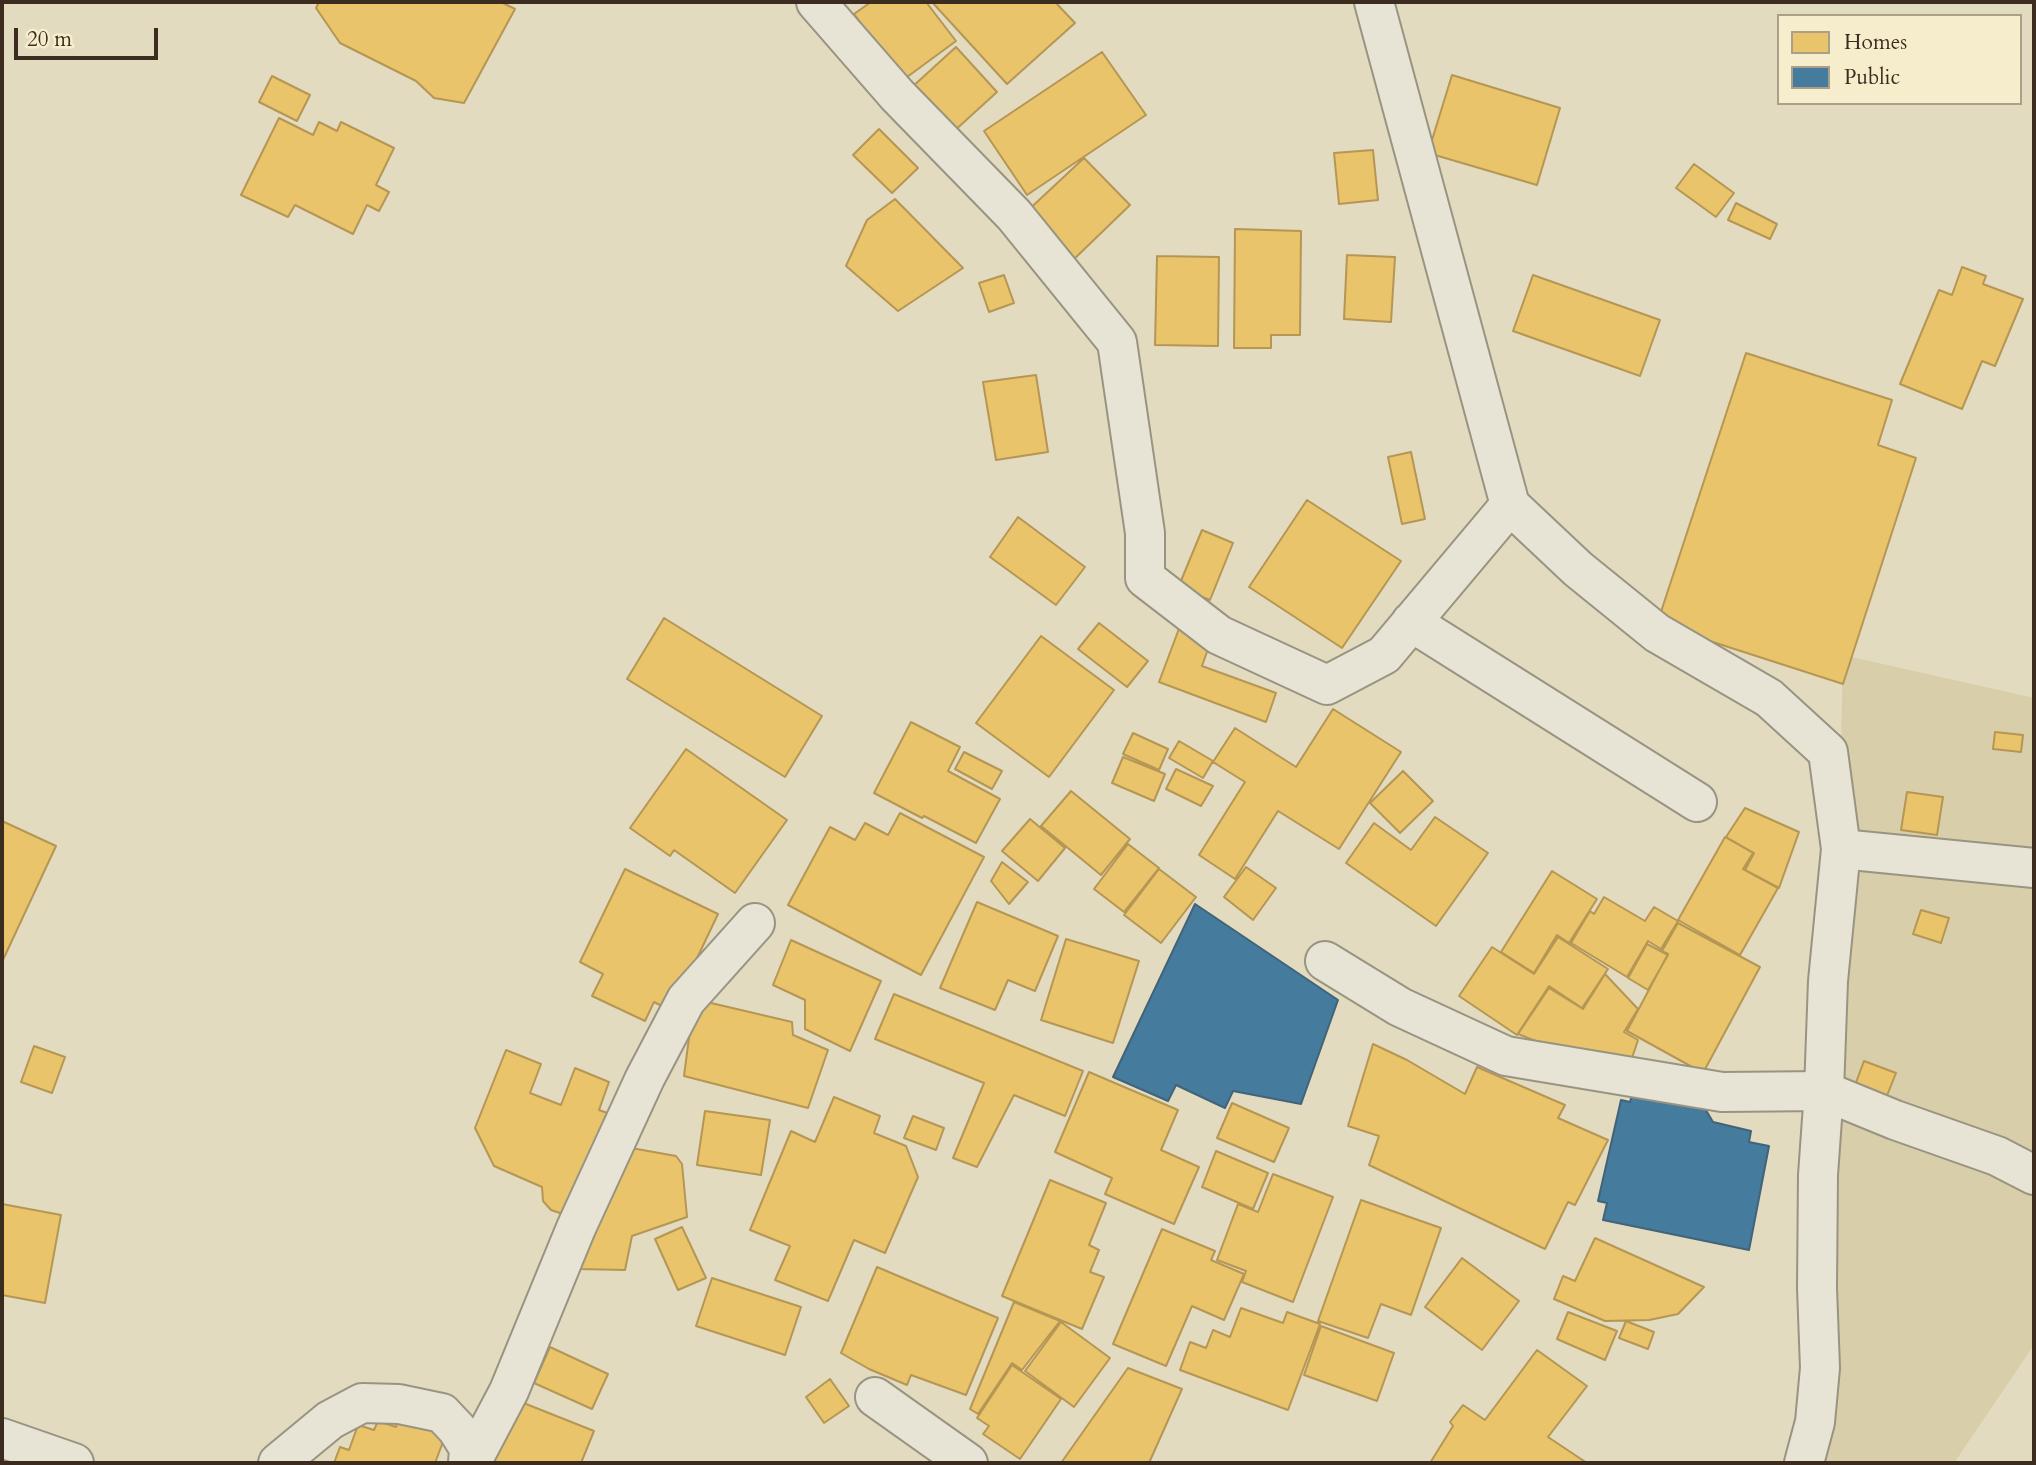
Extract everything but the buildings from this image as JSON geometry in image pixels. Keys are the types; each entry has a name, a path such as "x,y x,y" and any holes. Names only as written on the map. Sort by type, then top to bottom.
{"street":[{"path":"816,2 897,95 1014,215 1116,342 1145,533 1144,578 1219,635 1326,685 1384,655 1510,505"},
{"path":"1374,2 1510,505 1578,569 1657,634 1769,698 1828,752 1841,849 1828,981 1818,1175 1817,1287 1820,1368 1815,1422 1804,1463"},
{"path":"1411,622 1697,803"},
{"path":"1841,849 2034,868"},
{"path":"470,1463 509,1391 593,1190 645,1078 686,1000 755,923"},
{"path":"1325,961 1400,1007 1506,1056 1723,1092 1824,1091 1895,1120 1997,1156 2034,1175"},
{"path":"874,1397 968,1463"},
{"path":"278,1463 330,1420 362,1403 400,1404 442,1413 470,1448 470,1463"},
{"path":"2,1438 74,1463"}],"shaded area":[{"path":"1843,655 2034,698 2034,1345 1954,1463 1815,1463 1828,1357"}]}
